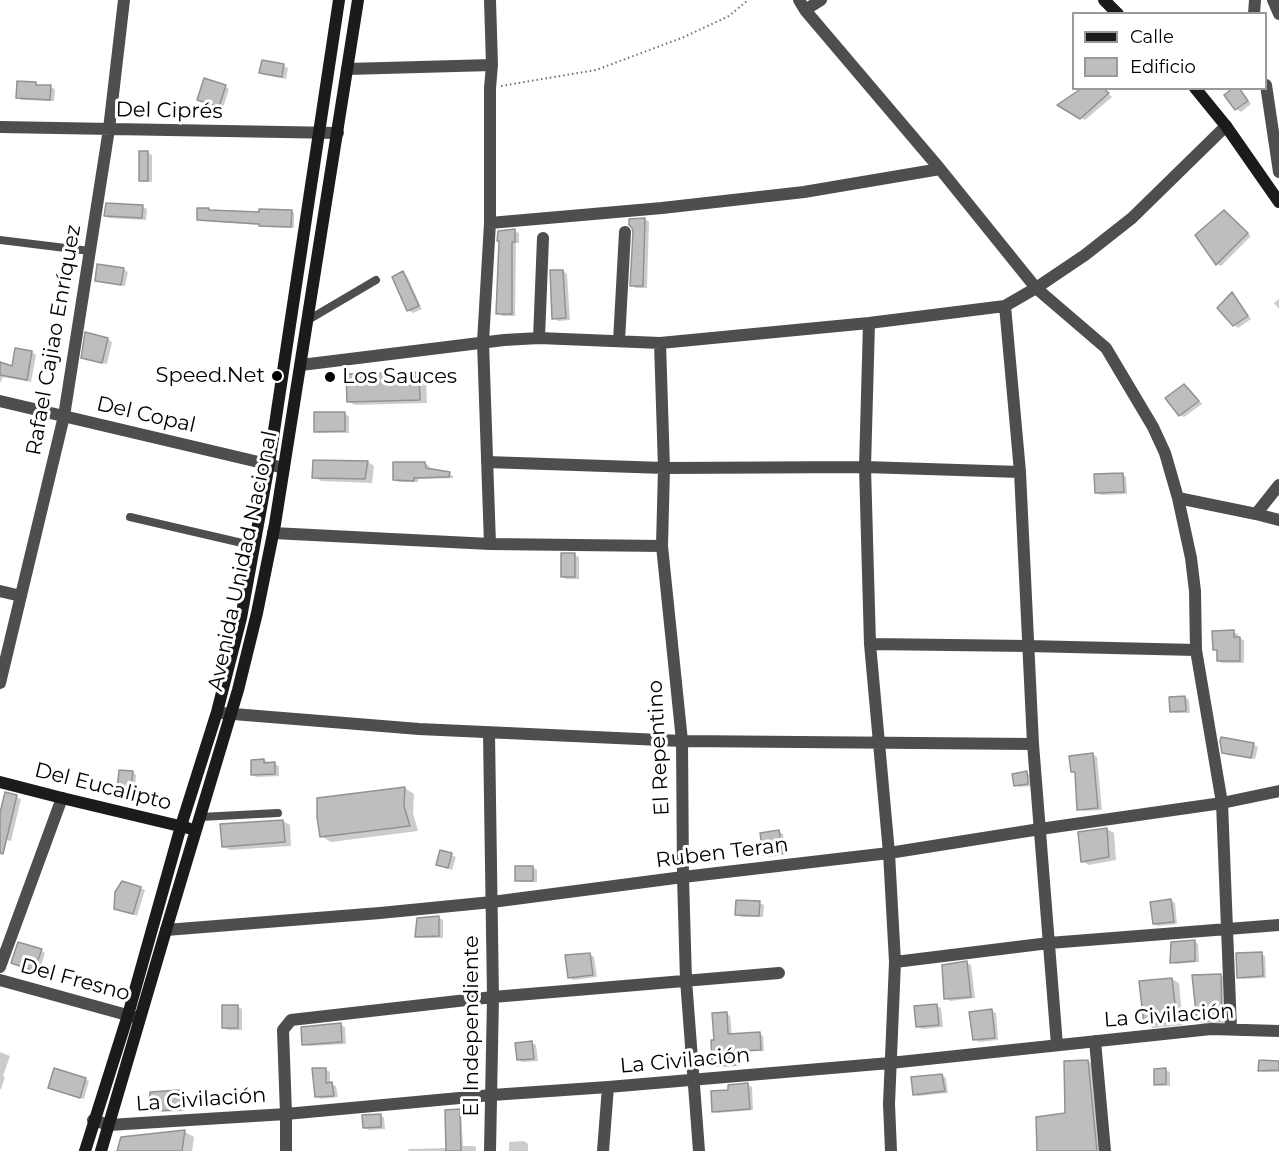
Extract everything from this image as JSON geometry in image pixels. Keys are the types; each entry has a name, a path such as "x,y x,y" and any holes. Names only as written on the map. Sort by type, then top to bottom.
{"main road":[{"name":"Avenida Unidad Nacional","path":"101,1151 181,826 217,712 241,618 269,464 339,0"},
{"name":"Avenida Unidad Nacional","path":"85,1151 93,1120 166,930 231,714 254,624 284,468 358,0"},
{"path":"1104,0 1116,12"},
{"path":"1197,90 1226,126 1279,202"},
{"name":"Del Eucalipto","path":"0,782 196,831"}],"street":[{"name":"Rafael Cajiao Enríquez","path":"0,683 64,416 109,129 124,0"},
{"path":"490,0 492,64 490,223 483,342 490,544"},
{"path":"821,0 802,5 1036,288 1106,348 1153,427 1165,453 1178,498 1192,569 1195,591 1196,650 1222,802 1230,1029"},
{"path":"1273,0 1279,14"},
{"path":"347,69 492,64"},
{"path":"1267,90 1279,172"},
{"name":"Del Ciprés","path":"0,126 338,133"},
{"path":"301,365 504,339 538,338 660,343 869,323 1005,306 1085,255 1132,218 1226,126"},
{"path":"490,223 662,208 804,192 940,170"},
{"path":"619,341 625,232"},
{"path":"538,338 543,238"},
{"path":"1005,306 1020,472 1033,744 1057,1045"},
{"path":"869,323 865,467 870,644 889,853 895,962 889,1104 891,1151"},
{"name":"El Repentino","path":"660,343 664,468 662,546 682,741 686,980 699,1151"},
{"name":"Del Copal","path":"0,401 284,468"},
{"path":"487,462 664,468 865,467 1020,472"},
{"path":"1257,514 1279,485"},
{"path":"1178,498 1279,520"},
{"path":"273,533 490,544 662,546"},
{"path":"0,591 21,596"},
{"path":"870,644 1196,650"},
{"path":"217,712 419,729 682,741 1033,744"},
{"name":"El Independiente","path":"489,733 493,997 490,1151"},
{"name":"Ruben Teran","path":"166,930 492,902 889,853 1222,802 1279,791"},
{"path":"0,967 62,798"},
{"path":"895,962 1049,943 1279,925"},
{"path":"286,1151 283,1030 291,1020 493,997 779,973"},
{"name":"Del Fresno","path":"0,980 134,1016"},
{"name":"La Civilación","path":"93,1120 109,1125 286,1114 890,1063 1211,1029 1279,1030"},
{"path":"1095,1041 1105,1151"},
{"path":"603,1151 608,1087"}],"lane":[{"path":"0,240 90,251"},
{"path":"308,320 376,280"},
{"path":"130,517 255,546"},
{"path":"200,817 278,813"}],"path":[{"path":"490,88 596,70 684,38 729,16 748,0"}],"building":[{"path":"262,60 284,64 282,77 259,73"},
{"path":"204,78 226,85 219,107 197,100"},
{"path":"17,81 51,85 50,100 16,98"},
{"path":"1079,90 1105,90 1109,93 1080,119 1057,105"},
{"path":"1230,90 1240,90 1248,101 1235,110 1224,95"},
{"path":"139,151 148,151 148,181 139,181"},
{"path":"106,203 143,205 142,218 104,216"},
{"path":"197,208 259,212 259,209 292,210 291,227 197,220"},
{"path":"1224,210 1248,233 1216,265 1195,235"},
{"path":"645,218 643,286 630,286 633,232 629,219"},
{"path":"515,229 515,242 512,242 512,314 496,314 498,231"},
{"path":"97,264 124,268 121,285 95,281"},
{"path":"550,270 563,270 566,318 552,319"},
{"path":"403,271 419,306 407,311 392,277"},
{"path":"1232,292 1248,316 1233,326 1217,308"},
{"path":"85,332 108,338 102,363 81,358"},
{"path":"15,348 32,351 27,380 0,375 0,362 12,366"},
{"path":"419,372 420,400 347,402 346,374"},
{"path":"1184,384 1199,401 1179,416 1165,398"},
{"path":"314,412 345,412 345,431 314,432"},
{"path":"313,460 368,461 365,479 312,478"},
{"path":"393,462 425,462 426,468 450,472 449,477 414,478 414,481 393,480"},
{"path":"1123,473 1124,492 1095,493 1094,474"},
{"path":"561,553 575,553 575,577 561,577"},
{"path":"1234,630 1234,637 1240,637 1240,661 1217,661 1217,650 1213,650 1212,631"},
{"path":"1185,696 1186,711 1170,712 1169,697"},
{"path":"1221,737 1254,743 1251,758 1222,753"},
{"path":"1093,753 1098,808 1077,810 1075,772 1071,772 1069,756"},
{"path":"264,759 264,763 275,762 275,774 251,775 251,760"},
{"path":"119,770 133,771 131,791 117,790"},
{"path":"1027,771 1028,784 1014,786 1012,774"},
{"path":"405,787 404,806 410,826 320,837 317,798"},
{"path":"5,792 17,795 3,854 0,853 0,813"},
{"path":"283,820 285,842 222,847 220,824"},
{"path":"1107,828 1109,857 1081,862 1078,832"},
{"path":"779,830 783,853 763,855 760,833"},
{"path":"440,850 452,853 448,868 436,865"},
{"path":"515,866 533,866 533,881 515,881"},
{"path":"122,881 141,887 133,914 114,909 115,892"},
{"path":"1171,899 1174,922 1153,924 1150,902"},
{"path":"736,900 760,901 759,916 735,915"},
{"path":"439,916 439,936 415,937 417,918"},
{"path":"1195,940 1195,961 1170,963 1171,942"},
{"path":"18,942 42,949 34,971 11,963"},
{"path":"1262,952 1263,976 1237,978 1236,953"},
{"path":"590,953 593,975 568,978 565,955"},
{"path":"967,961 971,997 944,999 942,965"},
{"path":"1221,974 1222,1020 1197,1022 1192,975"},
{"path":"1172,978 1177,1022 1144,1025 1139,981"},
{"path":"937,1004 939,1025 916,1027 914,1006"},
{"path":"222,1005 238,1005 238,1028 222,1028"},
{"path":"992,1009 995,1038 973,1040 969,1012"},
{"path":"727,1012 728,1034 760,1032 761,1050 734,1051 735,1065 712,1066 711,1040 714,1040 712,1013"},
{"path":"341,1023 342,1042 302,1045 301,1027"},
{"path":"532,1041 534,1059 517,1060 515,1043"},
{"path":"1088,1060 1097,1151 1037,1151 1036,1117 1065,1113 1064,1061"},
{"path":"1259,1060 1279,1061 1279,1070 1258,1071"},
{"path":"54,1068 86,1078 80,1098 48,1088"},
{"path":"312,1068 326,1068 326,1083 332,1082 334,1096 315,1097"},
{"path":"1166,1068 1166,1084 1154,1085 1154,1069"},
{"path":"942,1074 945,1091 913,1095 911,1077"},
{"path":"748,1083 750,1109 712,1112 711,1091 728,1090 728,1085"},
{"path":"179,1090 180,1110 148,1111 150,1092"},
{"path":"460,1109 461,1151 446,1151 445,1110"},
{"path":"381,1114 381,1127 363,1128 362,1115"},
{"path":"185,1130 182,1151 117,1151 121,1137"}],"place":[{"name":"Speed.Net","path":"277,376"},
{"name":"Los Sauces","path":"330,377"}]}
